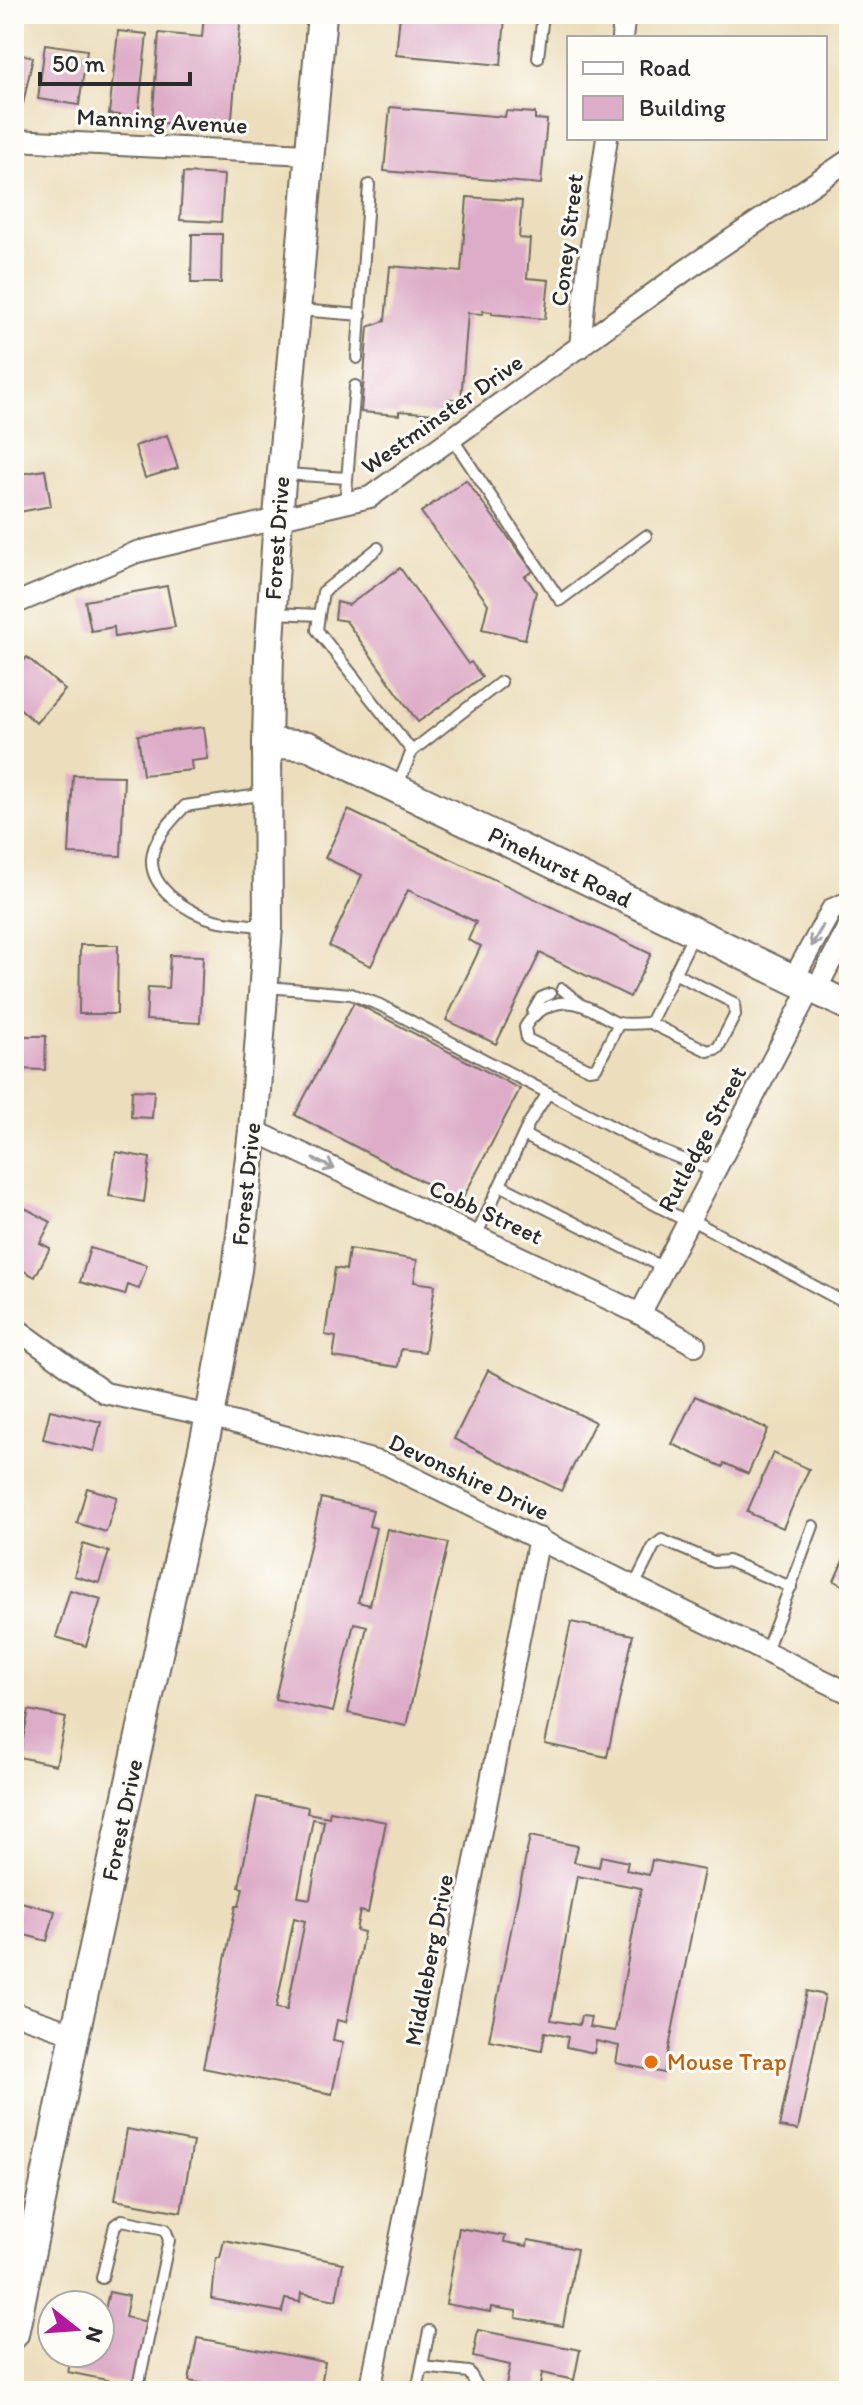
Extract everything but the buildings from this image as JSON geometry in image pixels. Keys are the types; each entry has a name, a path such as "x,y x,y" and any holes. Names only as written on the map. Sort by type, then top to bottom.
{"main road":[{"name":"Forest Drive","path":"14,2334 75,2034 210,1416 237,1270 253,1130 268,927 267,743 278,517 322,14"},
{"name":"Pinehurst Road","path":"267,743 308,746 849,1006"}],"street":[{"path":"622,36 625,14"},
{"name":"Manning Avenue","path":"14,140 308,154"},
{"name":"Coney Street","path":"580,348 587,273 607,140"},
{"name":"Westminster Drive","path":"14,604 137,552 370,497 686,270 849,160"},
{"path":"806,985 832,909 849,902"},
{"path":"806,985 849,926"},
{"name":"Rutledge Street","path":"640,1314 715,1172 806,985"},
{"name":"Cobb Street","path":"253,1130 640,1314 695,1345"},
{"name":"Devonshire Drive","path":"14,1327 105,1393 210,1416 386,1464 849,1693"},
{"name":"Middleberg Drive","path":"370,2391 539,1538"},
{"path":"14,2013 75,2034"}],"lane":[{"path":"538,58 543,14"},
{"path":"357,358 369,185"},
{"path":"295,309 361,315"},
{"path":"345,503 355,386"},
{"path":"452,438 560,600 646,536"},
{"path":"281,474 347,478"},
{"path":"378,548 323,592 317,630 412,751"},
{"path":"272,613 319,615"},
{"path":"397,789 412,751 501,682"},
{"path":"267,794 185,806 163,831 151,857 155,881 174,900 213,920 268,927"},
{"path":"650,1023 695,932"},
{"path":"562,989 581,1004 619,1023 650,1023 708,1051 718,1048 735,1015 734,1003 674,973"},
{"path":"263,987 351,994 380,1005 649,1146 715,1172"},
{"path":"550,994 541,998 530,1017 525,1027 527,1039 589,1069 596,1068 619,1023"},
{"path":"530,1017 542,1008 559,1003 581,1004"},
{"path":"476,1236 524,1135 548,1093"},
{"path":"524,1135 849,1305"},
{"path":"500,1185 664,1268"},
{"path":"766,1651 813,1526"},
{"path":"634,1586 654,1546 662,1540 714,1562 728,1561 791,1587"},
{"path":"102,2278 115,2225 122,2220 165,2229 169,2240 137,2391"},
{"path":"417,2391 429,2331"},
{"path":"422,2367 469,2372 480,2391"}],"place":[{"name":"Mouse Trap","path":"651,2062"}]}
